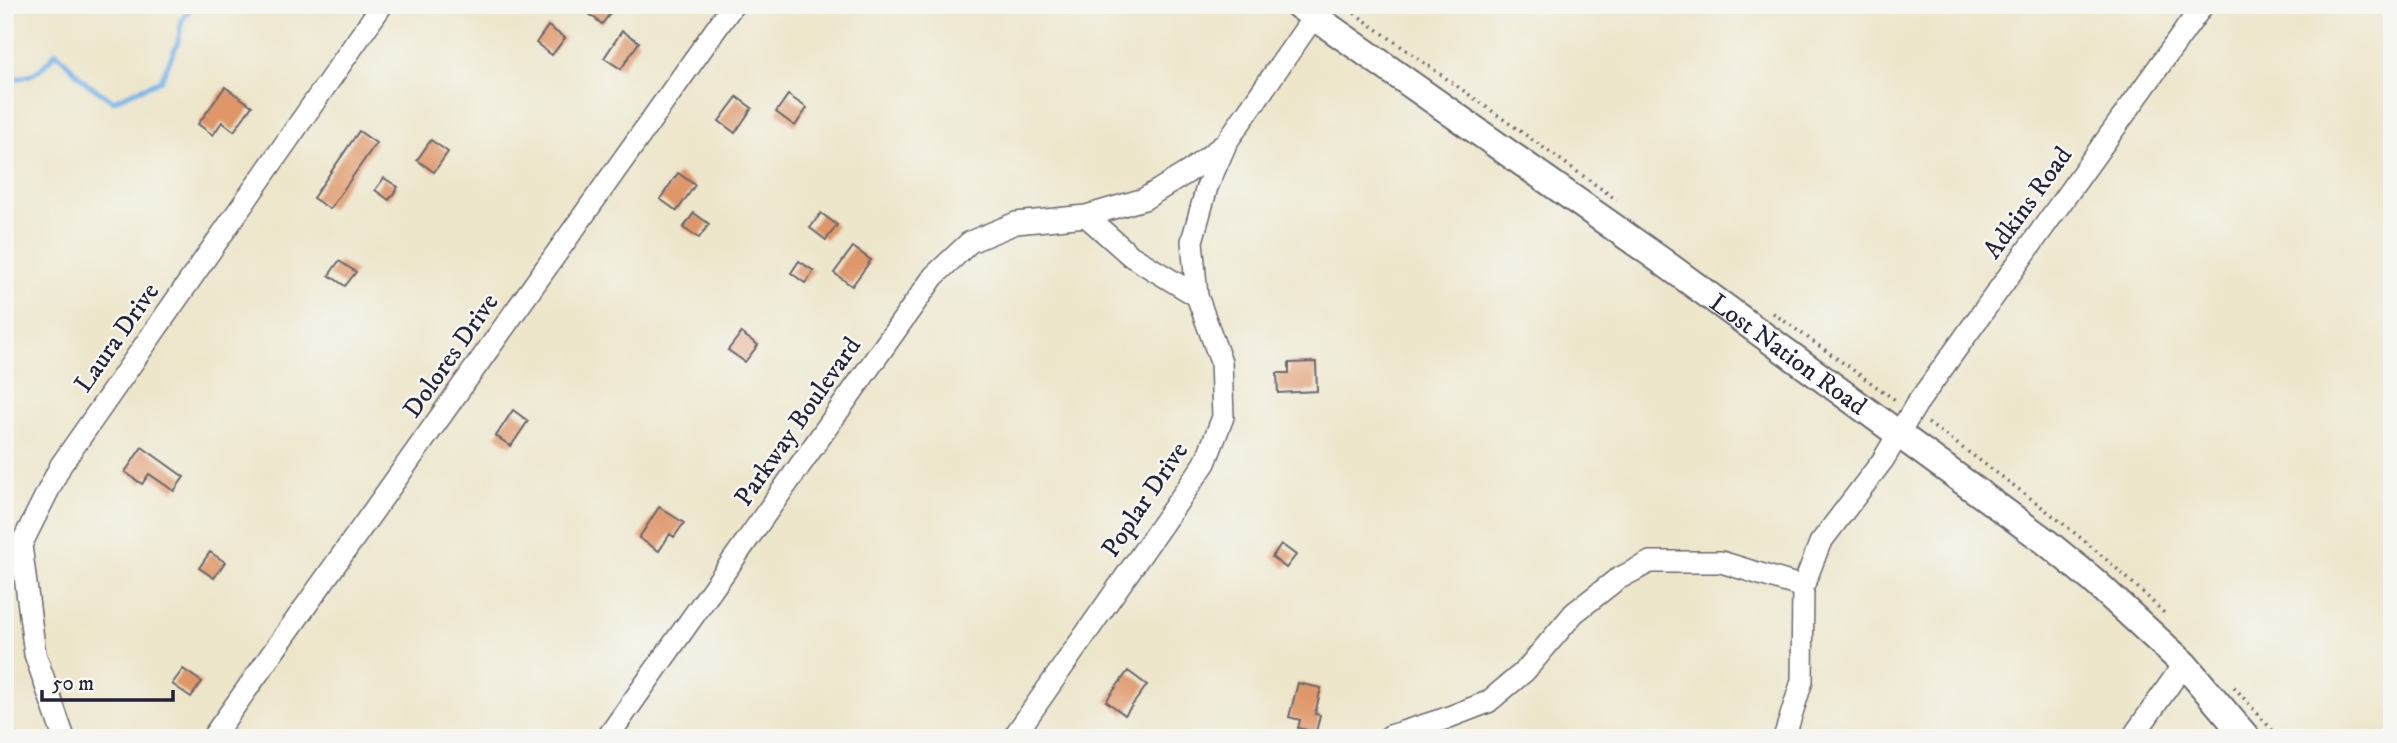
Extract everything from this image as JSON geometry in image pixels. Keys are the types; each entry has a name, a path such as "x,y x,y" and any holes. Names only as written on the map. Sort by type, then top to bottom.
{"street":[{"name":"Laura Drive","path":"64,738 35,654 21,545 61,465 382,5"},
{"name":"Dolores Drive","path":"212,738 733,5"},
{"name":"Adkins Road","path":"1784,738 1802,681 1804,587 1820,543 1883,460 1916,405 2203,5"},
{"name":"Lost Nation Road","path":"1312,9 2045,541 2094,581 2184,664 2247,738"},
{"name":"Parkway Boulevard","path":"607,738 934,276 970,242 1017,223 1086,216 1144,200 1188,172 1226,143 1312,9"},
{"name":"Poplar Drive","path":"1013,738 1205,463 1223,417 1221,362 1198,296 1192,241 1207,187 1226,143"},
{"path":"1086,216 1131,256 1198,296"},
{"path":"1390,736 1488,702 1525,671 1574,613 1616,580 1650,562 1721,562 1804,587"},
{"path":"2132,738 2184,664"}],"building":[{"path":"594,5 604,5 612,11 602,24 588,13"},
{"path":"548,26 565,38 552,55 536,43"},
{"path":"622,31 639,42 621,69 604,58"},
{"path":"225,87 252,106 234,131 222,122 213,135 198,124"},
{"path":"788,95 807,108 795,126 776,112"},
{"path":"737,97 752,108 735,133 719,121"},
{"path":"359,131 376,143 330,209 313,198"},
{"path":"431,140 448,152 434,172 417,160"},
{"path":"678,173 695,185 677,211 660,199"},
{"path":"384,178 398,187 389,200 375,190"},
{"path":"694,213 709,224 699,238 683,228"},
{"path":"821,213 837,225 826,240 810,228"},
{"path":"853,247 871,260 852,286 834,273"},
{"path":"339,261 356,272 345,286 329,275"},
{"path":"799,261 814,271 805,283 791,273"},
{"path":"741,333 758,345 745,362 728,350"},
{"path":"1316,362 1317,391 1278,393 1277,373 1289,373 1289,363"},
{"path":"513,410 528,421 511,446 496,436"},
{"path":"142,447 184,477 174,491 149,474 142,484 125,472"},
{"path":"659,507 684,523 674,537 670,534 659,551 639,538"},
{"path":"1281,544 1296,555 1286,568 1272,557"},
{"path":"210,552 225,562 214,578 199,568"},
{"path":"183,669 202,682 191,697 172,684"},
{"path":"1128,671 1147,685 1125,715 1106,701"},
{"path":"1298,683 1321,688 1315,714 1320,715 1316,732 1298,728 1300,720 1289,717"}],"waterway":[{"path":"5,80 34,73 56,52 86,83 113,101 161,80 178,42 182,20 193,5"}]}
